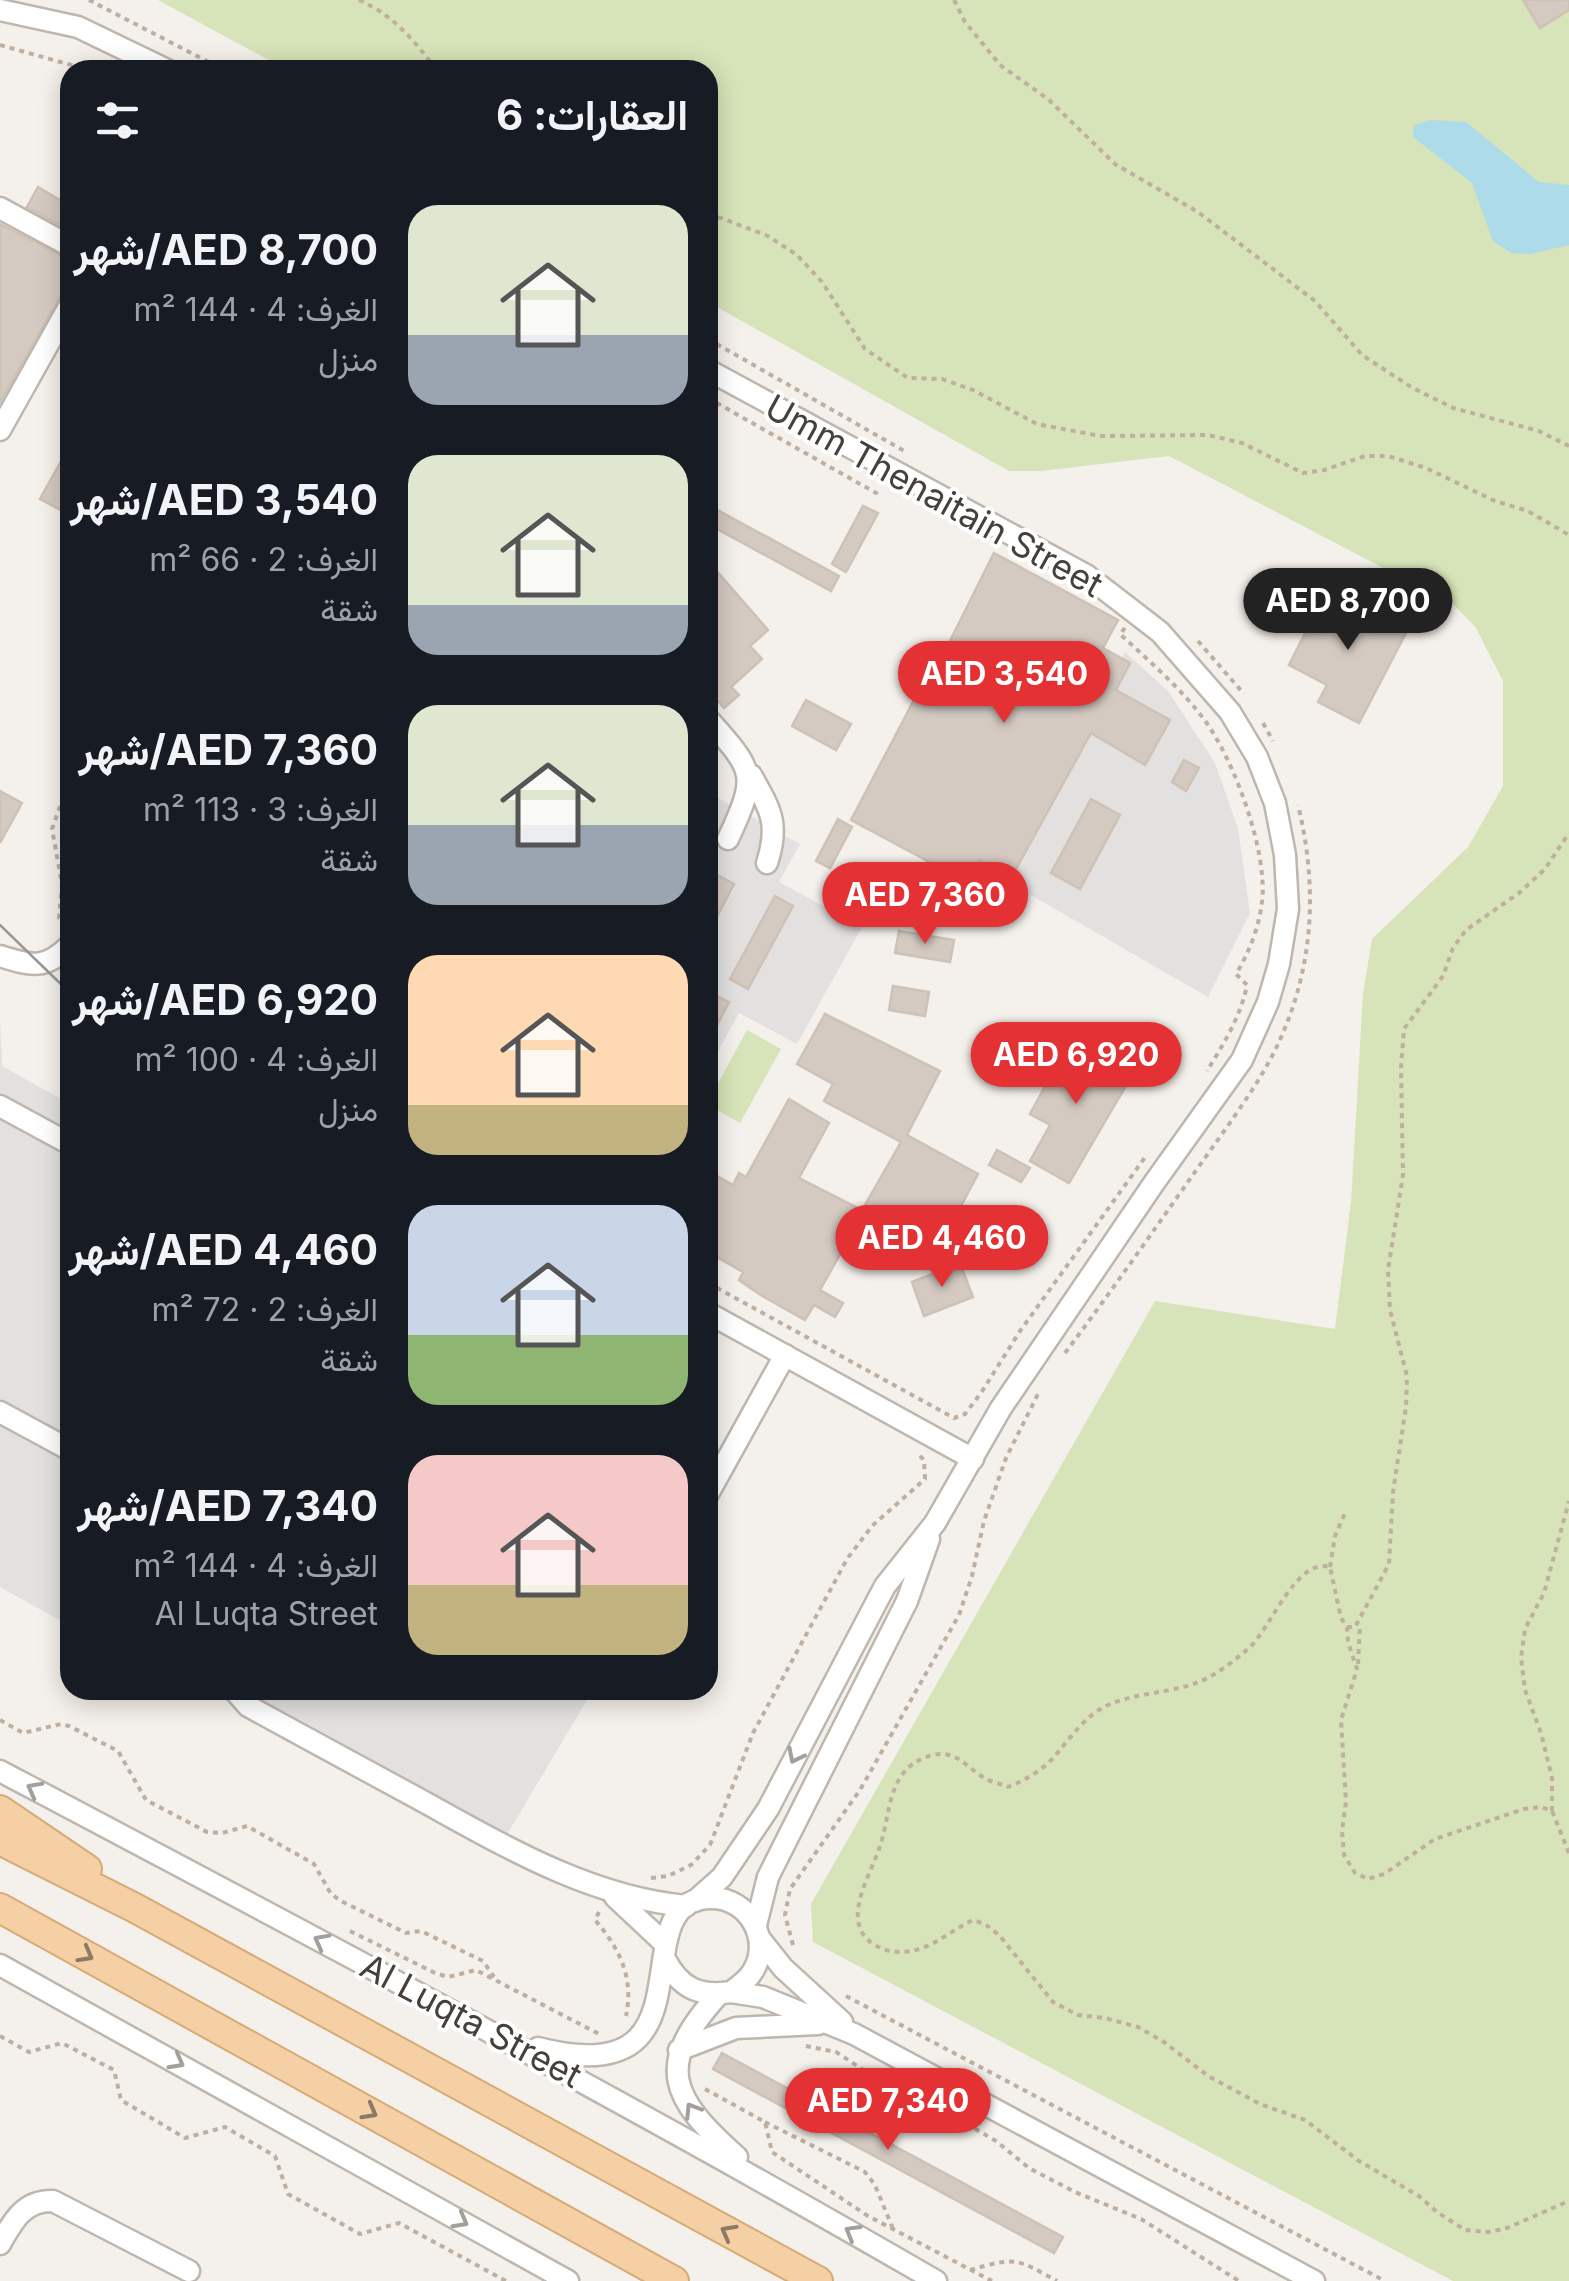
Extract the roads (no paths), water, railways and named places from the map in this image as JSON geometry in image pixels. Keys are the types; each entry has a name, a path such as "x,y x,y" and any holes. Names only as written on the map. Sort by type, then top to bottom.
{"main road":[{"path":"0,1810 73,1858 135,1908"},
{"name":"Al Luqta Street","path":"0,1840 135,1908 817,2280"},
{"path":"0,1908 674,2281"},
{"path":"0,1926 50,1936"}],"street":[{"path":"2,0 24,12"},
{"path":"0,10 24,12 78,27 147,60"},
{"path":"0,208 60,241"},
{"path":"0,430 60,323"},
{"name":"Umm Thenaitain Street","path":"690,1903 722,1877 736,1859 768,1809 885,1586 935,1523 1012,1392 1242,1060 1268,1002 1288,909 1285,855 1275,803 1258,758 1230,712 1160,632 1086,575 718,375"},
{"path":"718,730 738,753 772,812 774,842 767,863"},
{"path":"728,840 746,800 750,775"},
{"path":"0,956 41,964 60,955"},
{"path":"0,1106 60,1139"},
{"path":"718,1318 973,1459"},
{"path":"718,1476 785,1355"},
{"path":"0,1412 60,1445"},
{"name":"Umm Thenaitain Street","path":"758,1932 768,1877 907,1602 935,1523"},
{"path":"864,1627 869,1638 887,1641"},
{"path":"845,1657 857,1654 867,1660 869,1677"},
{"path":"243,1700 480,1832 610,1893 652,1902 690,1903 712,1898 730,1902 745,1911 782,1968 854,2034"},
{"path":"814,1720 830,1720 841,1731"},
{"name":"Al Luqta Street","path":"0,1770 509,2041 936,2281"},
{"path":"610,1893 665,1951 673,1974 686,1987 701,1994 763,1997 833,2024 1314,2281"},
{"path":"509,2041 584,2056 603,2055 619,2044 637,2039 654,2014 667,1928 690,1903"},
{"path":"758,1932 760,1955 754,1970 699,2016 679,2050 677,2074 687,2106 699,2123 760,2179"},
{"path":"0,1965 568,2281"},
{"path":"679,2050 736,2028 833,2024"},
{"path":"0,2244 15,2218 26,2208 39,2200 53,2200 188,2271"}],"water":[{"path":"1431,120 1466,122 1539,182 1569,185 1569,245 1530,254 1511,253 1493,241 1472,183 1413,137 1414,125"}],"tram line":[{"path":"0,925 60,983"}]}
